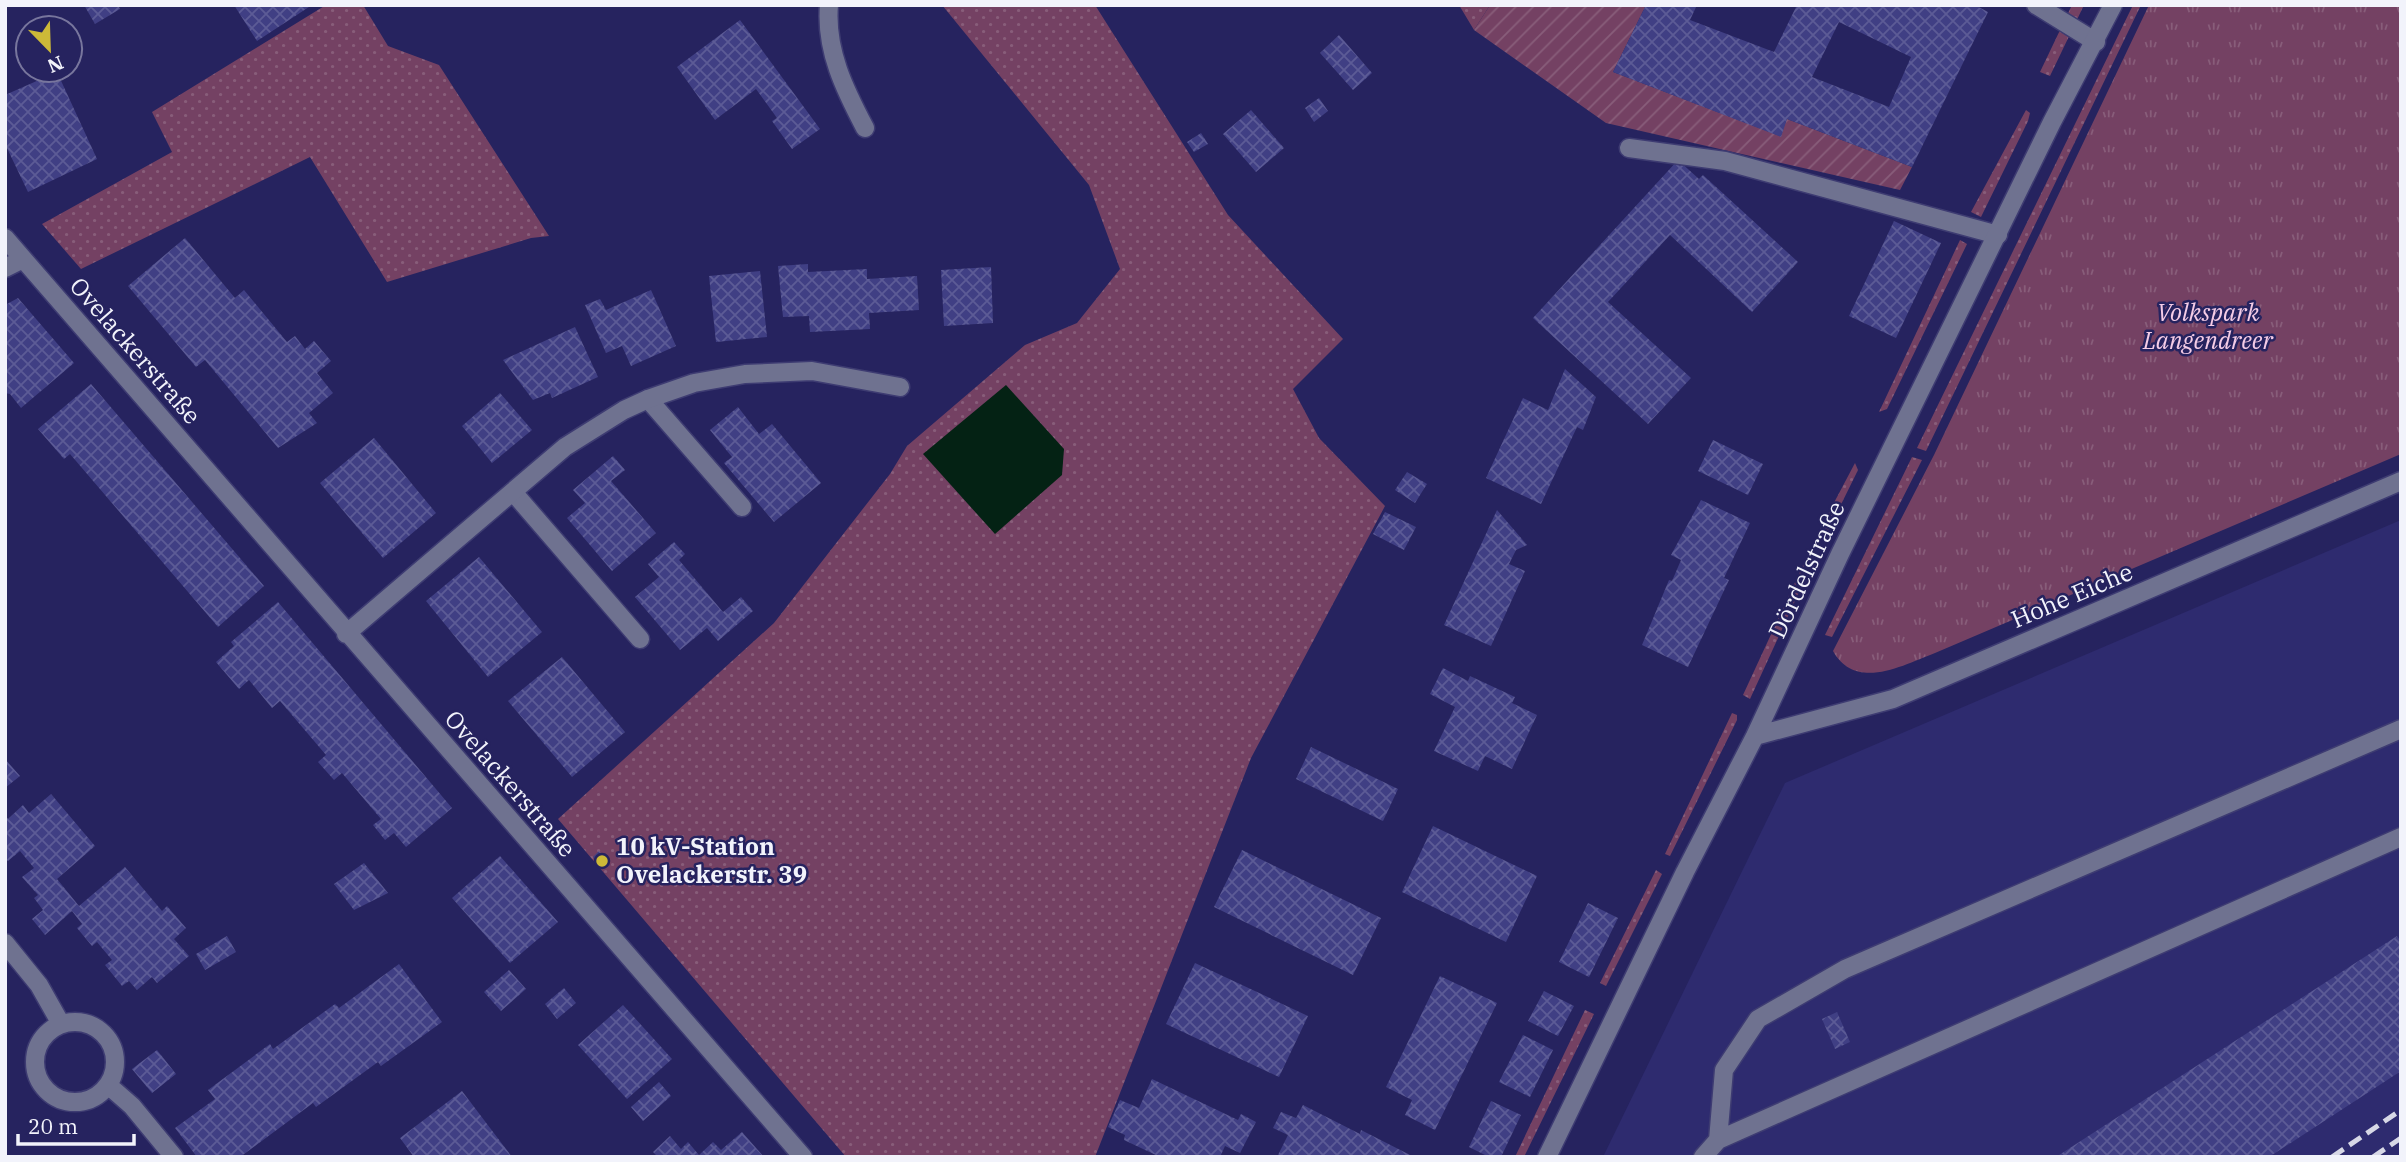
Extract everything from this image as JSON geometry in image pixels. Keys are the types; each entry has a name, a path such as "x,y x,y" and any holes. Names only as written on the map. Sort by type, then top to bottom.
{"street":[{"path":"829,5 828,23 840,79 865,128"},
{"path":"2036,5 2096,42"},
{"name":"Dördelstraße","path":"1547,1157 1685,872 1755,736 1840,554 2052,122 2113,5"},
{"path":"1629,148 1725,161 1998,235"},
{"name":"Ovelackerstraße","path":"5,237 346,634 803,1157"},
{"path":"5,268 23,259"},
{"path":"346,634 565,446 624,410 648,399 694,383 745,374 812,371 900,387"},
{"path":"648,399 742,506"},
{"name":"Hohe Eiche","path":"1755,736 1893,699 2401,481"},
{"path":"513,492 640,639"},
{"path":"1718,1140 1724,1070 1758,1019 1845,969 2401,729"},
{"path":"1703,1157 1718,1140 2401,836"},
{"path":"5,943 39,985 61,1024"},
{"path":"76,1021 92,1025 105,1034 113,1047 116,1063 108,1085 90,1099 74,1102 59,1099 46,1090 36,1069 38,1045 47,1032 61,1024 76,1021"},
{"path":"108,1085 132,1106 174,1157"}],"shaded area":[{"path":"1006,385 1064,449 1062,475 995,534 923,454"},
{"path":"2401,520 2401,1157 1603,1157 1785,783"}],"green space":[{"path":"326,5 363,5 388,46 439,65 549,236 531,238 387,282 310,157 81,269 42,224 172,152 152,112"},
{"path":"942,5 1095,5 1228,215 1343,339 1293,389 1319,438 1385,506 1251,758 1095,1157 846,1157 558,819 774,623 890,474 907,446 1025,345 1077,323 1120,269 1089,185"},
{"path":"1459,5 1490,5 1474,30"},
{"path":"1490,5 1646,5 1613,72 1780,136 1787,119 1912,167 1900,190 1606,123 1474,30"},
{"path":"2072,5 2084,5 2050,76 2040,72"},
{"path":"2133,5 2141,5 1926,451 1917,448"},
{"name":"Volkspark Langendreer","path":"2149,5 2401,5 2401,454 1909,664 1881,672 1854,670 1843,663 1833,651 1934,455"},
{"path":"2026,110 2030,113 2028,121 1981,217 1971,212"},
{"path":"1960,240 1967,244 1887,409 1879,412"},
{"path":"1912,457 1922,460 1832,637 1825,635"},
{"path":"1855,463 1858,470 1825,537 1818,533"},
{"path":"1810,550 1817,553 1750,699 1743,695"},
{"path":"1732,713 1737,715 1737,720 1670,856 1665,854"},
{"path":"1656,870 1662,874 1606,986 1600,983"},
{"path":"1585,1010 1594,1014 1524,1157 1515,1157"}],"building":[{"path":"84,5 118,5 120,9 95,24"},
{"path":"234,5 312,5 257,41"},
{"path":"1646,5 1697,5 1690,20 1774,52 1797,5 1975,5 1988,12 1912,167 1787,119 1781,137 1613,72","holes":["1839,22 1911,57 1889,107 1812,77"]},
{"path":"740,20 820,129 792,149 772,121 777,118 756,89 715,120 677,67"},
{"path":"1339,35 1372,73 1353,90 1320,53"},
{"path":"30,84 63,84 97,159 28,192 5,144 5,95"},
{"path":"1319,98 1328,111 1314,122 1305,108"},
{"path":"1251,110 1284,148 1256,172 1223,134"},
{"path":"1201,133 1208,144 1194,152 1187,142"},
{"path":"1678,160 1699,179 1703,175 1798,262 1752,312 1670,235 1608,302 1691,378 1648,424 1533,318"},
{"path":"1894,221 1941,243 1896,338 1849,316"},
{"path":"185,238 235,298 244,290 287,342 295,336 305,349 314,341 331,361 317,373 333,393 309,413 317,423 278,448 205,360 196,367 128,286"},
{"path":"808,264 808,272 867,269 867,279 917,276 919,310 869,313 870,329 810,332 809,316 783,317 778,266"},
{"path":"991,267 993,323 944,326 941,270"},
{"path":"760,271 767,337 716,342 709,276"},
{"path":"651,290 676,346 631,366 622,346 606,353 585,305 600,299 606,310"},
{"path":"18,298 74,363 21,408 10,394 5,393 5,305"},
{"path":"575,327 598,377 552,398 550,393 533,400 503,360"},
{"path":"1565,369 1596,397 1583,430 1577,427 1541,504 1486,478 1523,398 1548,410"},
{"path":"91,384 264,586 218,627 70,454 64,459 38,429"},
{"path":"500,393 532,430 492,463 462,426"},
{"path":"738,407 759,434 772,424 821,483 774,522 724,463 732,457 710,430"},
{"path":"374,438 436,513 383,558 320,483"},
{"path":"1713,440 1763,464 1748,495 1698,471"},
{"path":"613,456 625,470 611,481 656,533 612,571 567,518 585,503 573,490"},
{"path":"1407,472 1427,484 1415,503 1395,490"},
{"path":"1701,500 1750,523 1724,578 1729,580 1688,667 1642,645 1669,580 1672,581 1681,560 1671,555"},
{"path":"1497,510 1527,545 1516,550 1509,564 1525,571 1491,646 1444,625"},
{"path":"1385,512 1416,527 1404,550 1373,534"},
{"path":"674,542 685,554 679,560 723,612 741,597 753,611 718,641 707,628 680,650 635,597 659,577 648,564"},
{"path":"479,557 542,632 488,677 426,601"},
{"path":"278,602 452,808 406,847 394,833 385,840 373,825 381,819 342,773 334,780 318,762 326,755 280,701 272,708 249,680 239,689 216,662 234,646 231,642"},
{"path":"562,657 625,732 572,777 508,701"},
{"path":"1443,668 1468,681 1470,676 1515,697 1512,703 1537,715 1512,769 1485,756 1478,771 1434,751 1455,707 1430,694"},
{"path":"1311,747 1398,789 1383,821 1296,779"},
{"path":"5,759 20,776 5,788"},
{"path":"51,794 95,846 57,879 79,906 125,867 162,911 167,906 186,928 174,939 189,956 157,983 152,977 137,990 129,981 122,986 105,965 112,960 97,942 92,946 77,928 82,924 72,911 45,935 32,919 43,910 34,898 38,895 22,877 34,868 20,851 8,861 5,858 5,815 8,819 23,805 29,813"},
{"path":"1433,826 1537,876 1506,942 1402,892"},
{"path":"1242,850 1381,918 1353,975 1214,907"},
{"name":"10 kV-Station Ovelackerstr. 39","path":"599,851 610,865 604,869 593,857"},
{"path":"500,856 558,922 510,963 452,898"},
{"path":"364,863 388,893 354,910 334,884"},
{"path":"1588,903 1618,918 1589,977 1559,962"},
{"path":"227,936 236,952 205,970 196,954"},
{"path":"2397,936 2401,942 2401,1071 2269,1157 2056,1157"},
{"path":"1195,963 1308,1016 1279,1077 1166,1024"},
{"path":"399,964 442,1022 381,1066 378,1062 316,1107 313,1103 240,1157 197,1157 175,1128 215,1099 208,1090 270,1044 273,1049 335,1004 339,1008"},
{"path":"509,970 526,989 501,1011 484,992"},
{"path":"1440,976 1497,1003 1435,1130 1405,1115 1412,1100 1386,1087"},
{"path":"564,988 576,1003 557,1019 545,1004"},
{"path":"1544,991 1574,1006 1558,1036 1528,1021"},
{"path":"623,1005 672,1059 627,1099 578,1045"},
{"path":"1837,1012 1850,1042 1835,1049 1822,1019"},
{"path":"1523,1035 1553,1050 1530,1097 1499,1082"},
{"path":"157,1050 176,1074 152,1093 132,1069"},
{"path":"1152,1079 1238,1120 1241,1114 1256,1122 1240,1153 1225,1146 1220,1157 1160,1157 1124,1140 1125,1135 1108,1127 1120,1100 1139,1108"},
{"path":"659,1082 671,1096 643,1121 631,1107"},
{"path":"462,1091 512,1157 414,1157 400,1138"},
{"path":"1491,1101 1521,1115 1501,1157 1489,1157 1469,1147"},
{"path":"1303,1105 1414,1157 1277,1157 1288,1135 1273,1128 1281,1112 1296,1118"},
{"path":"742,1132 764,1157 658,1157 653,1152 670,1136 681,1149 688,1142 699,1155 713,1142 721,1150"}],"railway":[{"path":"2332,1157 2401,1110"},
{"path":"2373,1157 2401,1138"}],"place":[{"name":"10 kV-Station Ovelackerstr. 39","path":"602,861"}]}
